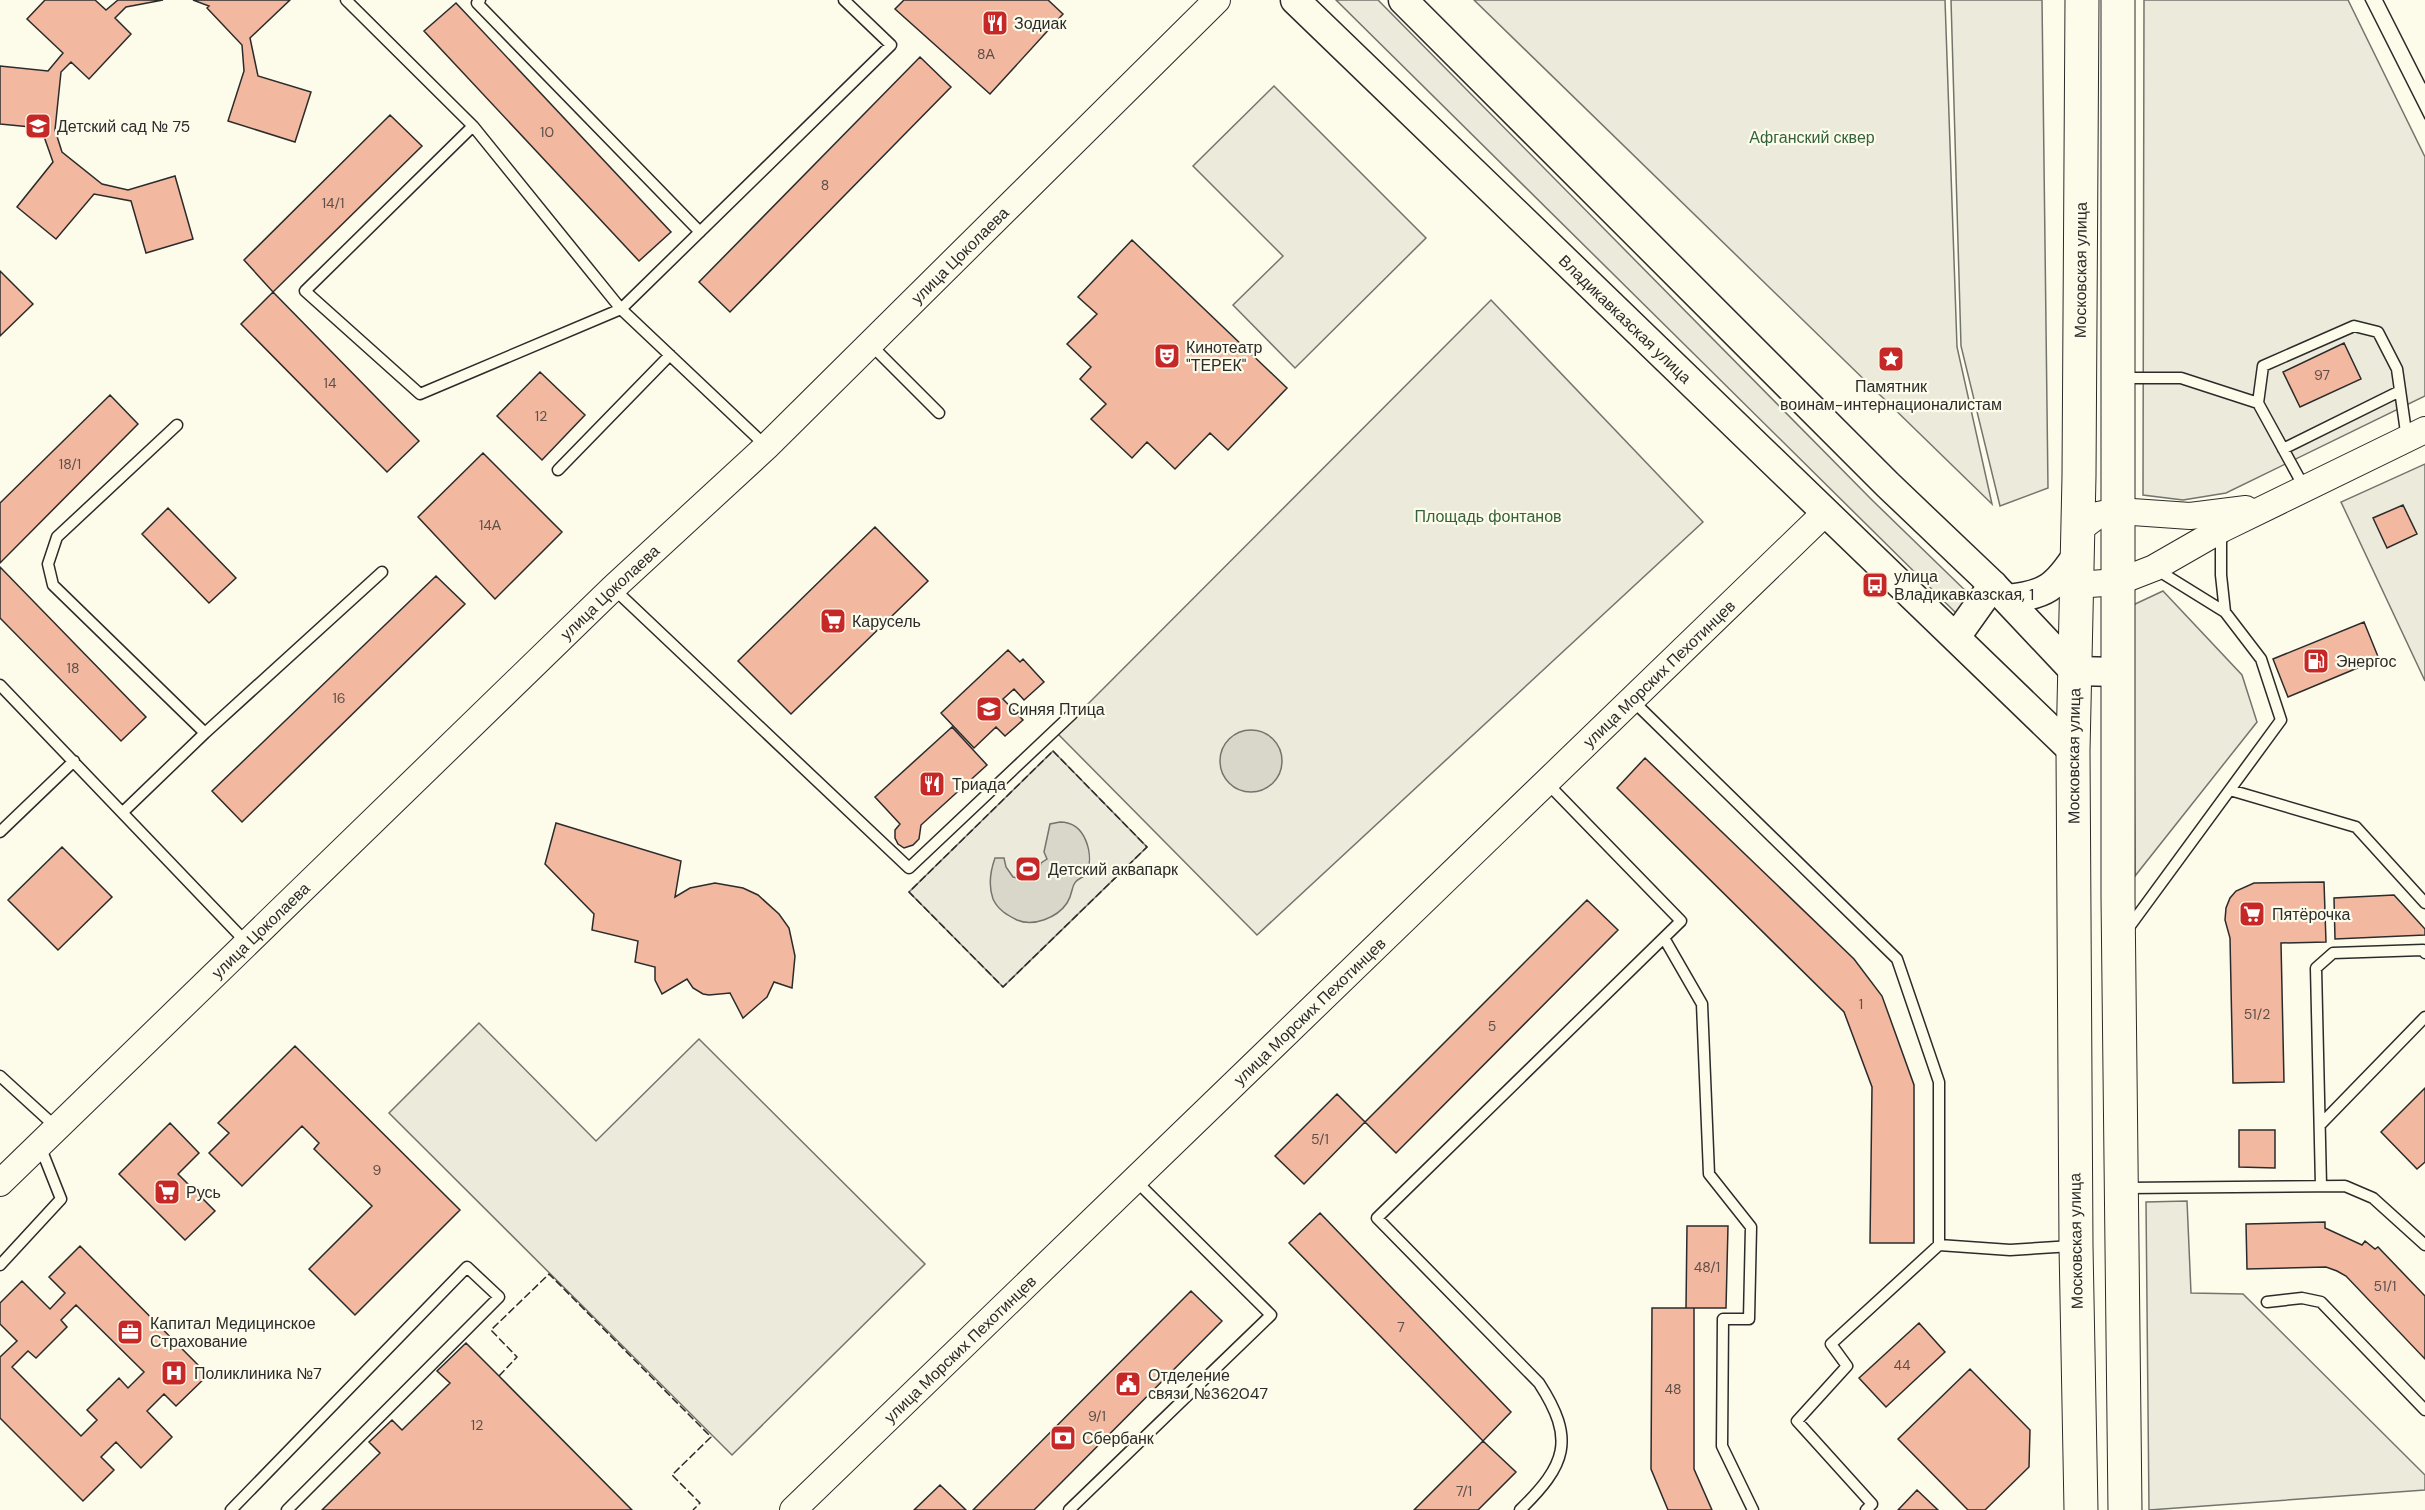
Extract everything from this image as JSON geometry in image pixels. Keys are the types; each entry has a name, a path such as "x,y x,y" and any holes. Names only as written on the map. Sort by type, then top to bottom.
{"highway":[{"name":"Московская улица","path":"2081,1510 2076,1245 2073,751 2082,0"},
{"path":"2118,0 2117,378 2121,1267 2125,1510"}],"main road":[{"name":"Владикавказская улица","path":"1295,0 2073,751"},
{"path":"1403,0 1888,485 2000,592 2074,671 2119,672"},
{"path":"2000,592 2029,597 2053,586 2077,557"},
{"path":"1956,637 2000,592"}],"street":[{"name":"улица Цоколаева","path":"0,1183 613,588 766,447 871,345 1217,0"},
{"path":"2264,507 2190,516 2118,511 2098,515 2077,557 2118,582 2154,568 2222,528 2416,434"},
{"name":"улица Морских Пехотинцев","path":"793,1510 1826,512"}],"lane":[{"path":"346,0 473,126 621,309 766,447"},
{"path":"480,0 477,3 700,232"},
{"path":"473,126 305,291 420,394 621,309 891,45 844,0"},
{"path":"2304,487 2258,403 2263,366 2354,326 2378,332 2397,369 2400,391 2416,434"},
{"path":"871,345 939,413"},
{"path":"558,470 670,355"},
{"path":"2117,378 2181,378 2258,403"},
{"path":"2283,449 2400,391"},
{"path":"177,425 57,537 48,564 53,585 205,733"},
{"path":"2222,528 2221,575 2225,612"},
{"path":"2120,940 2281,720 2261,659 2225,612 2154,568"},
{"path":"123,812 205,733 382,572"},
{"path":"613,588 909,868 1071,714"},
{"path":"0,685 246,942"},
{"path":"1632,700 1897,959 1939,1082 1939,1245"},
{"path":"0,832 74,761"},
{"path":"1520,1510 1545,1486 1555,1470 1561,1451 1560,1429 1551,1402 1539,1383 1377,1218 1681,921 1546,782"},
{"path":"2230,790 2356,826 2425,903"},
{"path":"1665,938 1702,1004 1709,1174 1751,1227 1749,1319 1723,1319 1722,1446 1753,1510"},
{"path":"2321,1185 2316,968 2333,953 2422,950 2425,953"},
{"path":"2320,1125 2425,1017"},
{"path":"0,1076 48,1136 61,1199 0,1265"},
{"path":"1069,1510 1271,1315 1135,1180"},
{"path":"2122,1188 2345,1186 2373,1198 2424,1241"},
{"path":"1866,1510 1872,1504 1797,1421 1847,1366 1831,1344 1939,1245 2010,1250 2076,1245"},
{"path":"231,1510 467,1267 499,1297 287,1510"},
{"path":"2267,1302 2302,1298 2321,1302 2425,1410"}],"green space":[{"path":"1336,0 1378,0 1872,500 1973,598 1958,615"},
{"name":"Афганский сквер","path":"1474,0 1945,0 1957,347 1992,504"},
{"path":"1951,0 2042,0 2048,488 2000,506 1961,346"},
{"path":"2144,0 2348,0 2425,157 2425,396 2226,493 2183,500 2143,495"},
{"path":"1274,86 1426,238 1295,368 1233,305 1283,256 1193,166"},
{"name":"Площадь фонтанов","path":"1491,300 1703,522 1257,935 1058,734"},
{"path":"2425,464 2425,681 2341,502"},
{"path":"2163,591 2242,675 2257,722 2135,876 2133,605"},
{"name":"Детский аквапарк","path":"1053,751 1147,847 1003,987 909,892"},
{"path":"479,1023 596,1141 699,1039 925,1264 732,1455 389,1113"},
{"path":"2187,1201 2191,1293 2243,1294 2425,1475 2425,1490 2149,1510 2146,1202"}],"shaded area":[{"path":"1251,730 1268,735 1273,739 1277,744 1282,761 1277,778 1273,783 1268,787 1251,792 1234,787 1229,783 1225,778 1220,761 1225,744 1229,739 1234,735"},
{"path":"1069,823 1082,833 1088,849 1087,875 1074,884 1067,903 1051,917 1037,922 1017,920 1000,909 993,899 990,879 995,858 1004,858 1006,867 1013,877 1031,877 1037,872 1041,863 1047,859 1044,852 1050,824"}],"building":[{"name":"Детский сад № 75","path":"45,0 95,0 106,10 118,0 163,0 126,7 115,18 131,34 89,79 71,62 61,72 55,130 62,152 102,184 128,190 175,176 193,239 146,253 131,201 94,194 56,239 17,207 53,162 41,128 0,124 0,66 48,71 63,53 27,19"},
{"name":"Детский сад № 75","path":"193,0 290,0 250,38 258,76 311,92 295,142 228,121 244,71 242,45 207,8 209,6"},
{"path":"904,0 1048,0 1063,14 990,94 895,9"},
{"path":"456,3 671,232 639,261 424,31"},
{"path":"920,57 951,87 730,312 699,282"},
{"path":"390,115 422,146 273,292 244,260"},
{"name":"Кинотеатр \"ТЕРЕК\"","path":"1132,240 1287,388 1228,450 1210,433 1175,469 1147,442 1132,458 1091,419 1106,404 1080,379 1091,367 1067,344 1097,314 1078,297"},
{"path":"0,271 33,304 0,336"},
{"path":"273,292 419,441 387,472 241,324"},
{"path":"2344,343 2361,379 2300,407 2283,372"},
{"path":"540,372 585,415 542,460 497,416"},
{"path":"110,395 138,424 0,563 0,503"},
{"path":"483,453 562,532 495,599 418,517"},
{"path":"2403,505 2417,534 2387,548 2373,518"},
{"path":"168,508 236,578 209,603 142,534"},
{"name":"Карусель","path":"875,527 928,581 791,714 738,661"},
{"path":"0,567 146,717 121,741 0,618"},
{"path":"436,576 465,604 242,822 212,791"},
{"path":"2364,622 2379,659 2288,697 2273,659"},
{"path":"1008,650 1020,662 1023,659 1044,682 1024,700 1014,689 1003,699 1023,720 1005,736 996,727 974,748 941,713"},
{"path":"952,727 987,765 921,825 919,839 913,845 904,848 895,838 895,830 900,824 875,797"},
{"path":"1645,758 1854,959 1882,996 1914,1085 1914,1243 1870,1243 1872,1087 1844,1012 1617,788"},
{"path":"556,823 681,861 675,897 690,888 715,883 743,888 758,895 779,914 789,928 795,956 792,988 774,982 767,997 743,1018 730,993 703,994 693,988 687,979 662,994 655,980 655,967 635,962 638,941 592,930 594,914 545,864"},
{"path":"62,847 112,897 58,950 8,900"},
{"path":"2324,882 2326,942 2281,943 2284,1082 2233,1083 2230,938 2225,920 2230,898 2236,891 2254,883"},
{"path":"2394,895 2425,929 2425,935 2335,939 2334,898"},
{"path":"1587,900 1618,930 1396,1153 1365,1122"},
{"path":"295,1046 460,1210 355,1315 309,1269 372,1206 314,1149 319,1143 302,1126 242,1186 209,1153 229,1133 218,1123"},
{"path":"2425,1088 2425,1162 2417,1169 2381,1132"},
{"path":"1337,1094 1365,1122 1304,1184 1275,1156"},
{"name":"Русь","path":"170,1123 199,1153 178,1174 215,1211 185,1240 119,1174"},
{"path":"2239,1130 2275,1130 2275,1168 2239,1167"},
{"path":"1320,1213 1511,1412 1483,1441 1289,1243"},
{"path":"2325,1222 2325,1228 2362,1245 2365,1241 2375,1249 2378,1247 2425,1296 2425,1359 2346,1276 2337,1271 2326,1267 2247,1269 2246,1224"},
{"path":"1687,1226 1728,1226 1726,1308 1686,1308"},
{"name":"Поликлиника №7","path":"80,1246 208,1375 176,1406 164,1394 147,1411 172,1437 141,1468 116,1442 101,1457 114,1470 83,1501 0,1418 0,1357 17,1341 0,1324 0,1303 22,1281 50,1309 65,1293 49,1277","holes":["76,1305 144,1372 128,1388 119,1378 87,1410 97,1420 81,1436 12,1367 28,1351 36,1358 67,1327 61,1320"]},
{"path":"1191,1291 1222,1321 1034,1510 973,1510"},
{"path":"1652,1308 1694,1308 1694,1469 1712,1510 1668,1510 1651,1469"},
{"path":"1919,1323 1945,1352 1886,1407 1859,1378"},
{"path":"466,1343 632,1510 322,1510 380,1453 369,1442 392,1420 402,1430 450,1383 437,1371"},
{"path":"1970,1369 2030,1430 2029,1467 1985,1510 1968,1510 1898,1439"},
{"path":"1483,1441 1516,1472 1478,1510 1414,1510"},
{"path":"940,1485 966,1510 914,1510"},
{"path":"1917,1490 1938,1510 1898,1510"}],"tram line":[{"path":"2365,0 2425,119"},
{"path":"2383,0 2425,83"}],"fence":[{"path":"1053,751 1147,847 1003,987 909,892 1053,751"},
{"path":"499,1376 517,1357 491,1330 549,1274 711,1437 672,1475 700,1503 693,1510"}],"place":[{"name":"Зодиак","path":"995,23"},
{"name":"Детский сад № 75","path":"38,126"},
{"name":"Кинотеатр \"ТЕРЕК\"","path":"1167,356"},
{"name":"Памятник воинам-интернационалистам","path":"1891,359"},
{"name":"улица Владикавказская, 1","path":"1875,585"},
{"name":"Карусель","path":"833,621"},
{"name":"Энергос","path":"2316,661"},
{"name":"Синяя Птица","path":"989,709"},
{"name":"Триада","path":"932,784"},
{"name":"Детский аквапарк","path":"1028,869"},
{"name":"Пятёрочка","path":"2252,914"},
{"name":"Русь","path":"167,1192"},
{"name":"Капитал Медицинское Страхование","path":"130,1332"},
{"name":"Поликлиника №7","path":"174,1373"},
{"name":"Отделение связи №362047","path":"1128,1384"},
{"name":"Сбербанк","path":"1063,1438"}]}
